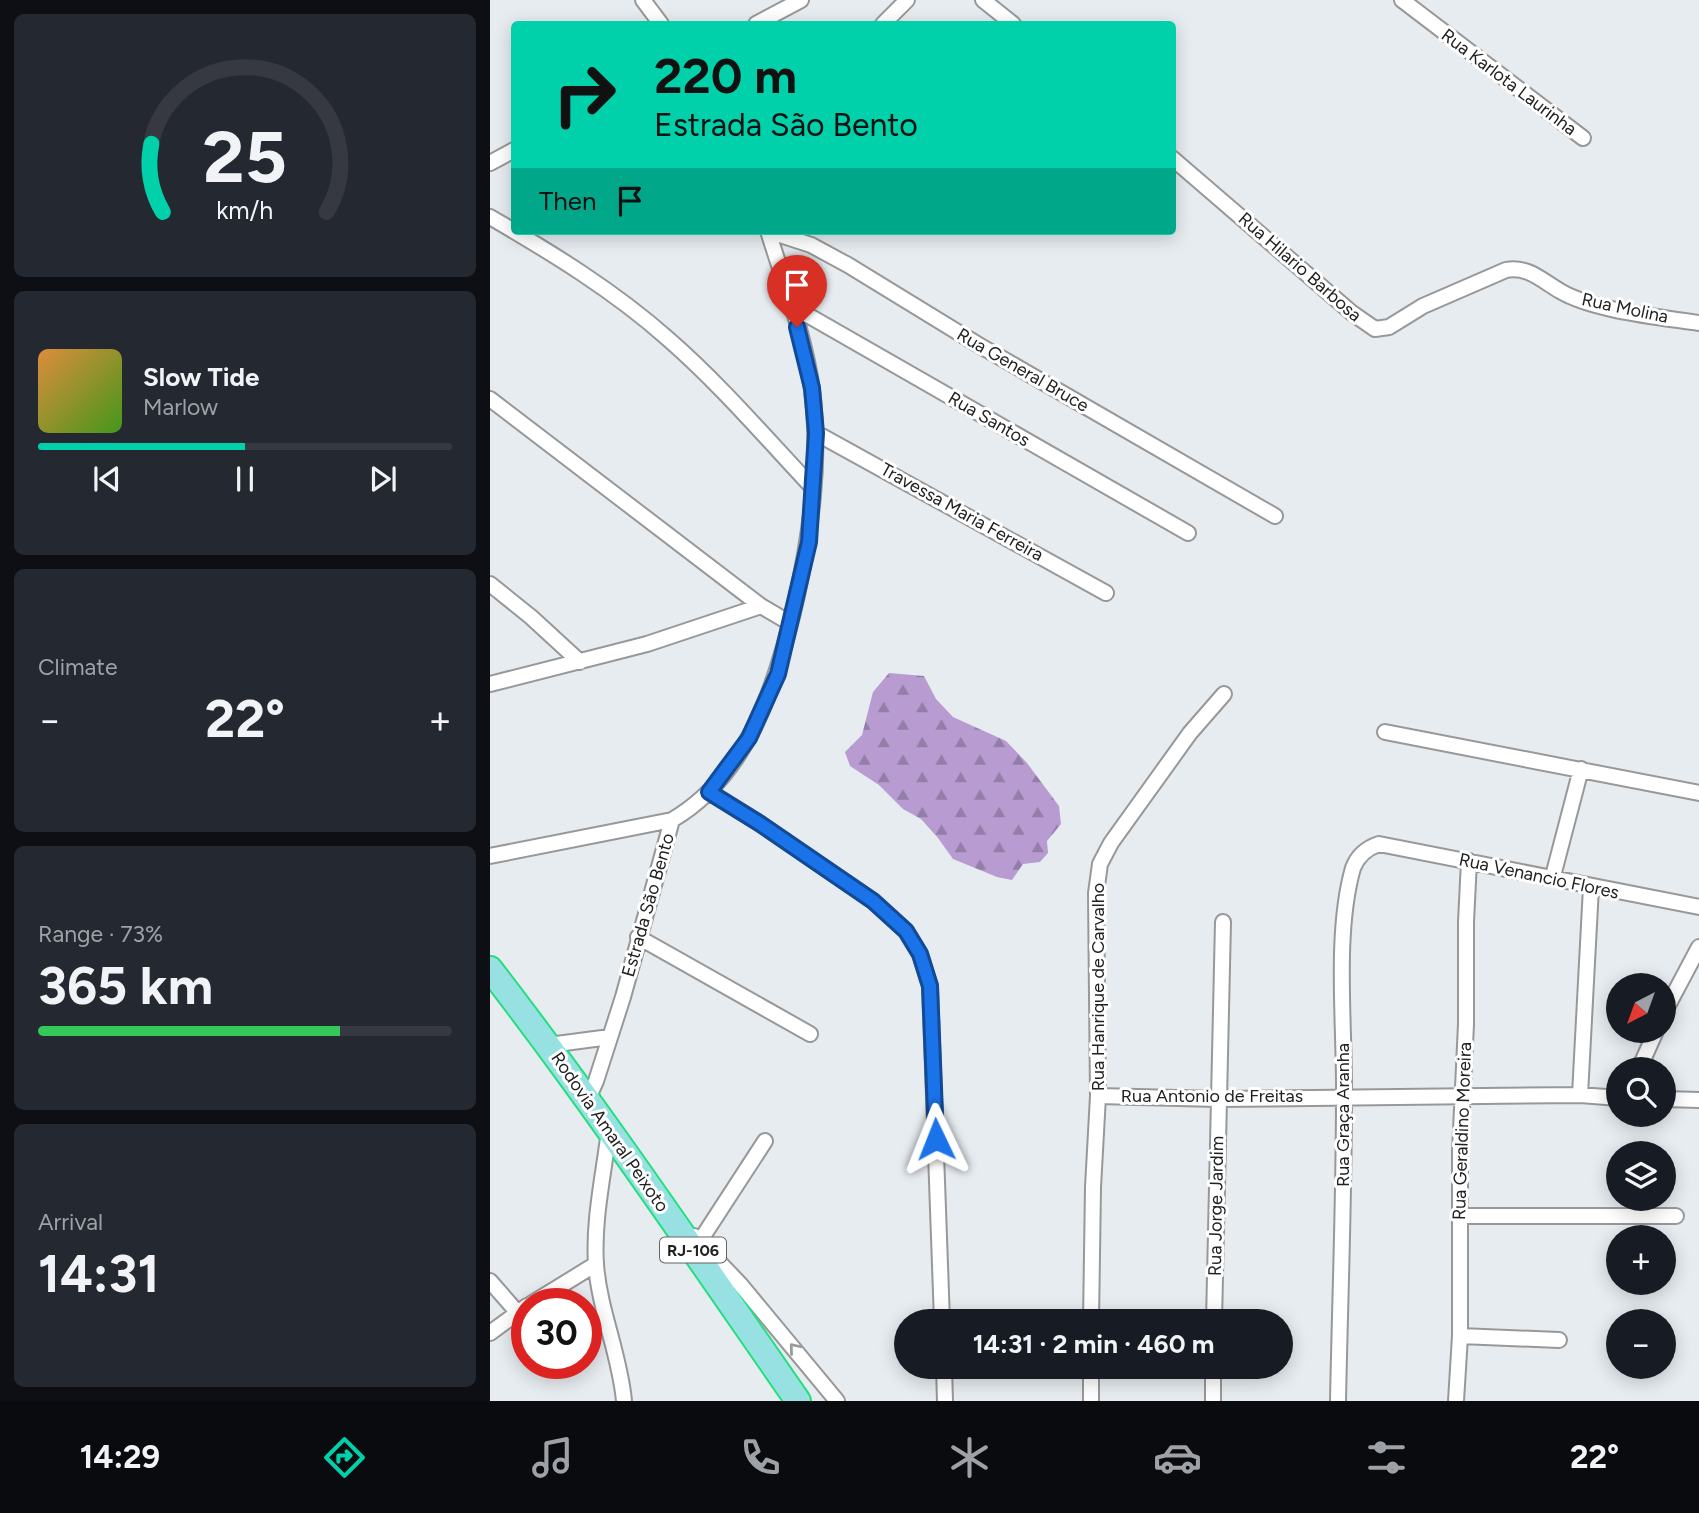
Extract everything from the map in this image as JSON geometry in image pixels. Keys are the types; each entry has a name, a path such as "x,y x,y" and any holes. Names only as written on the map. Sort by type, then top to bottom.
{"highway":[{"name":"Rodovia Amaral Peixoto","path":"490,969 610,1128 798,1401"}],"street":[{"path":"643,0 659,21"},
{"path":"762,21 801,0"},
{"path":"886,21 907,0"},
{"path":"982,0 1009,21"},
{"name":"Rua Karlota Laurinha","path":"1402,0 1583,138"},
{"path":"490,163 511,152"},
{"name":"Rua Hilario Barbosa","path":"1176,161 1352,313 1375,329 1389,327 1423,306 1477,281"},
{"path":"490,218 511,231"},
{"path":"517,235 623,302 666,337 711,379 813,488"},
{"name":"Estrada São Bento","path":"588,1099 623,997 672,820 692,808 709,792 749,738 778,674 809,542 816,433 812,388 804,348 769,235"},
{"name":"Rua General Bruce","path":"780,235 811,245 848,265 977,344 1275,516"},
{"name":"Rua Molina","path":"1477,281 1518,268 1581,300 1699,323"},
{"name":"Rua Santos","path":"790,305 1188,533"},
{"path":"490,399 761,606 790,623"},
{"name":"Travessa Maria Ferreira","path":"816,433 1106,593"},
{"path":"490,584 580,662"},
{"path":"490,684 647,644 761,606"},
{"name":"Rua Hanrique de Carvalho","path":"1091,1309 1098,1096 1096,893 1100,863 1111,843 1175,753 1224,694"},
{"path":"1385,732 1699,793"},
{"path":"1553,876 1581,769"},
{"path":"709,792 873,901 906,931 920,954 930,986 942,1309"},
{"path":"490,856 672,820"},
{"name":"Rua Venancio Flores","path":"1379,844 1699,906"},
{"name":"Rua Graça Aranha","path":"1338,1401 1344,1096 1344,924 1354,865 1366,849 1379,844"},
{"name":"Rua Geraldino Moreira","path":"1456,1401 1460,1336 1461,1097 1466,1024 1465,922 1469,861"},
{"path":"1580,1095 1591,887"},
{"name":"Rua Jorge Jardim","path":"1214,1309 1223,922"},
{"path":"638,937 810,1034"},
{"path":"1676,990 1699,947"},
{"path":"549,1045 610,1037"},
{"name":"Rua Antonio de Freitas","path":"1098,1096 1218,1099 1344,1096 1606,1097"},
{"path":"1676,1099 1699,1100"},
{"path":"610,1128 598,1222 596,1264 621,1373 624,1401"},
{"path":"699,1241 765,1141"},
{"path":"661,1203 740,1284 837,1401"},
{"path":"1460,1216 1676,1216"},
{"path":"556,1288 596,1264"},
{"path":"490,1281 511,1297"},
{"path":"490,1333 511,1317"},
{"path":"1460,1336 1559,1340"},
{"path":"944,1379 945,1401"},
{"path":"1091,1379 1091,1401"},
{"path":"1213,1379 1213,1401"}],"green space":[{"path":"889,673 924,676 936,699 953,717 1006,741 1027,763 1059,806 1061,824 1047,841 1048,853 1040,862 1023,864 1012,880 997,877 953,859 921,819 903,809 879,785 850,766 845,752 862,735 873,692"}],"route":[{"path":"797,327 812,388 816,433 809,542 778,674 749,738 709,792 822,865 873,901 906,931 920,954 930,986 936,1139"}]}
